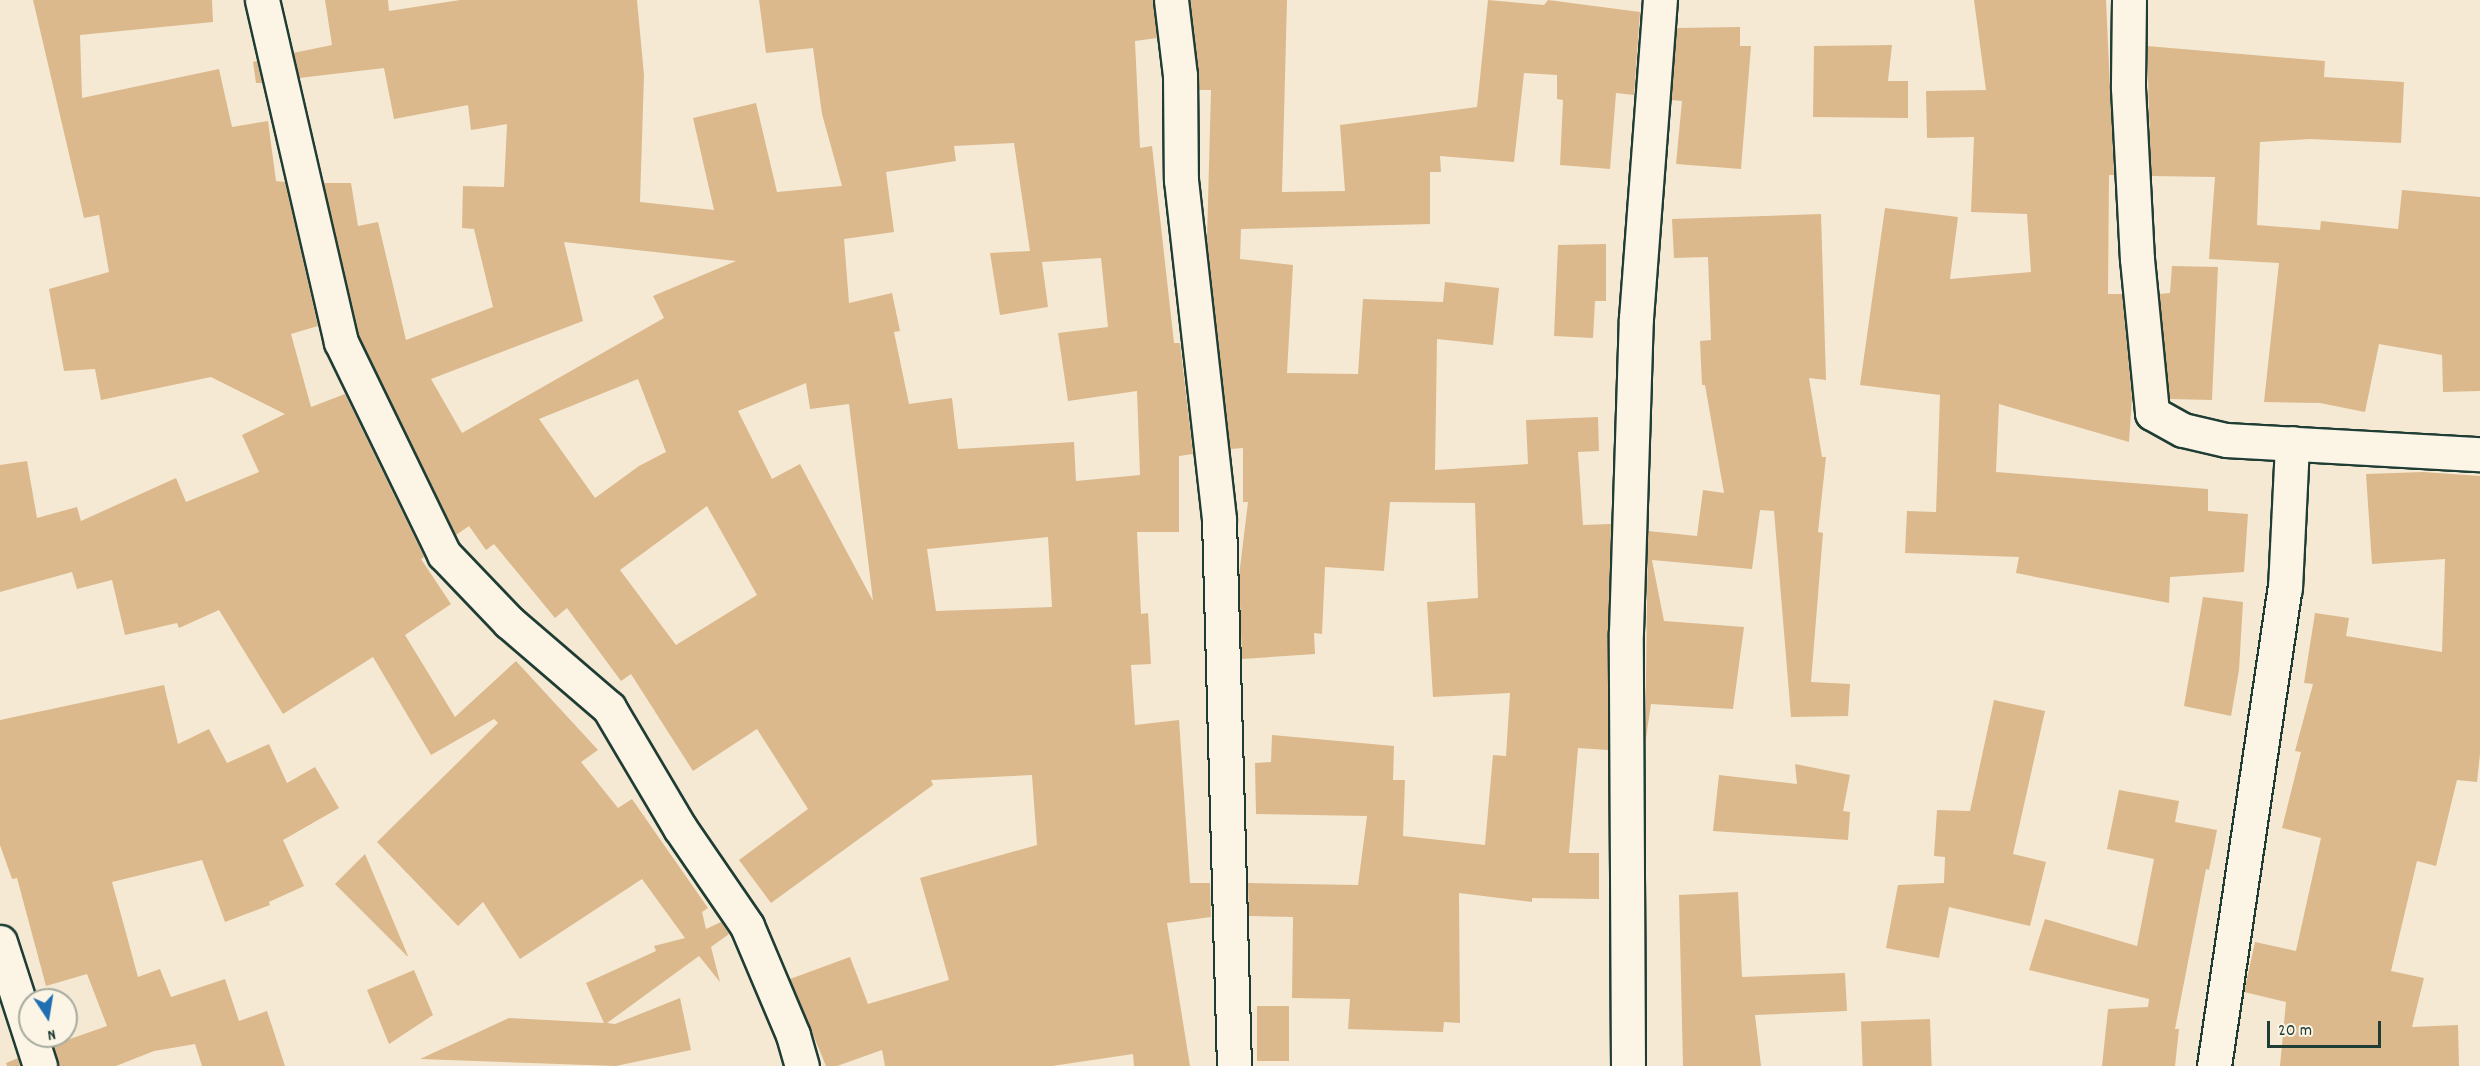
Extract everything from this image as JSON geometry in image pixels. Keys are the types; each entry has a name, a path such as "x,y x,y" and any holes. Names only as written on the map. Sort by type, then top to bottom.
{"street":[{"path":"262,0 341,342 444,554 509,622 609,708 680,828 747,926 793,1035 801,1066"},
{"path":"1171,0 1180,75 1181,180 1219,520 1234,1066"},
{"path":"1628,1066 1626,620 1636,318 1660,0"},
{"path":"2129,0 2128,88 2136,259 2152,413 2183,430 2226,440 2480,454"},
{"path":"2214,1066 2285,588 2292,443"},
{"path":"0,942 40,1066"}],"building":[{"path":"33,0 212,0 213,22 80,35 82,98 219,69 232,127 268,121 276,181 285,182 318,326 291,334 311,407 345,394 424,557 421,559 451,604 405,635 455,717 516,661 598,750 581,762 618,808 632,799 708,908 702,912 706,929 721,922 729,934 711,947 720,982 699,956 607,1023 615,1024 680,998 691,1050 616,1066 420,1059 509,1018 604,1023 586,983 656,951 654,946 685,938 642,879 520,959 483,902 458,926 377,842 498,723 494,719 431,755 373,657 283,714 219,610 179,628 177,623 125,635 112,580 77,589 72,572 0,592 0,465 27,461 37,518 77,507 81,521 176,478 186,502 259,472 242,435 285,414 211,377 101,400 95,369 64,371 49,289 109,272 99,215 84,218"},
{"path":"325,0 388,0 389,11 460,0 637,0 644,75 640,202 714,210 693,118 756,103 777,192 842,186 822,114 813,48 766,53 759,0 1153,0 1157,38 1135,41 1140,148 1152,146 1174,343 1180,343 1193,454 1179,456 1179,532 1137,532 1141,614 1148,613 1151,664 1131,665 1135,725 1179,720 1190,883 1210,883 1211,917 1167,923 1190,1066 1134,1066 1133,1054 1052,1066 885,1066 882,1050 837,1066 826,1066 790,979 850,957 868,1004 949,980 920,878 1037,845 1032,775 931,780 933,785 771,903 739,860 808,809 757,729 693,771 631,674 621,681 567,608 555,618 494,544 486,550 469,526 456,535 359,336 323,183 351,183 358,226 378,222 406,340 493,307 474,229 462,228 463,186 504,187 507,124 471,130 468,105 394,119 384,68 299,78 293,53 332,45","holes":["1014,143 1030,251 990,253 1000,315 1048,307 1042,262 1101,258 1108,327 1058,333 1068,401 1137,391 1140,475 1076,481 1074,442 958,449 952,398 909,404 894,332 900,331 892,293 849,303 844,239 894,232 886,172 956,161 954,146","564,242 736,261 653,296 664,318 462,433 431,379 583,321","638,379 666,452 639,466 595,498 539,419","806,383 810,409 849,404 873,601 800,464 772,479 738,411","707,506 757,595 676,645 620,570","1048,537 1052,607 936,611 927,549"]},
{"path":"1190,0 1287,0 1282,192 1345,191 1340,125 1477,107 1488,0 1544,5 1548,0 1640,12 1634,95 1616,93 1610,169 1560,165 1563,100 1557,99 1557,75 1524,73 1514,162 1440,156 1441,172 1430,172 1430,224 1241,229 1240,259 1293,265 1287,373 1358,374 1363,299 1443,302 1445,282 1499,288 1493,345 1437,339 1435,470 1528,464 1526,420 1598,417 1599,451 1578,452 1583,525 1611,524 1608,750 1578,748 1569,853 1599,853 1599,899 1532,898 1532,902 1459,893 1460,1023 1444,1022 1443,1032 1348,1029 1350,999 1292,998 1293,917 1249,916 1248,883 1358,885 1367,816 1256,814 1255,763 1271,762 1272,735 1394,746 1393,780 1405,780 1403,836 1485,845 1493,755 1506,756 1510,693 1433,697 1427,602 1478,598 1475,503 1390,502 1384,571 1325,567 1322,634 1314,633 1315,654 1242,659 1239,576 1248,502 1243,502 1243,448 1230,449 1207,240 1211,90 1199,90"},
{"path":"1974,0 2106,0 2114,175 2109,175 2108,294 2122,294 2132,398 2129,442 1999,404 1996,472 2208,489 2208,511 2248,514 2244,572 2170,577 2169,603 2016,573 2019,557 1905,553 1907,511 1936,512 1940,395 1860,385 1885,208 1958,217 1950,279 2031,272 2027,214 1971,212 1974,137 1927,138 1926,91 1986,90"},
{"path":"1740,27 1740,46 1751,46 1741,169 1676,164 1682,101 1671,100 1677,28"},
{"path":"1892,45 1888,81 1908,81 1908,118 1813,117 1814,46"},
{"path":"2147,46 2325,61 2324,77 2404,82 2401,143 2310,139 2260,142 2257,225 2320,230 2321,221 2398,229 2402,190 2480,197 2480,391 2443,392 2442,355 2379,344 2365,412 2320,403 2264,402 2279,263 2209,259 2215,177 2151,176"},
{"path":"257,61 262,83 256,83 253,62"},
{"path":"1821,214 1826,380 1809,378 1822,457 1826,457 1818,532 1823,533 1811,682 1850,684 1848,716 1791,717 1774,511 1760,510 1752,569 1652,560 1664,621 1744,627 1733,709 1651,704 1645,745 1648,531 1697,536 1703,490 1724,493 1705,385 1702,385 1700,341 1711,340 1708,257 1674,258 1672,219"},
{"path":"1606,244 1606,301 1595,301 1593,338 1554,336 1558,245"},
{"path":"2172,266 2218,267 2212,400 2169,399 2159,294 2170,293"},
{"path":"2423,472 2480,476 2480,754 2477,782 2457,780 2436,866 2417,861 2391,971 2424,978 2412,1027 2458,1025 2459,1066 2280,1066 2286,1002 2244,992 2255,942 2296,951 2321,838 2282,828 2301,752 2295,751 2313,684 2304,683 2315,613 2349,618 2346,636 2442,652 2445,559 2372,564 2366,474"},
{"path":"2203,597 2243,602 2239,670 2231,716 2184,706"},
{"path":"164,685 178,744 209,729 227,763 269,744 287,783 315,767 339,808 283,840 304,886 269,902 270,905 225,922 202,860 112,882 138,977 160,969 171,997 225,979 239,1021 267,1011 285,1066 202,1066 195,1044 154,1051 116,1066 58,1066 54,1048 78,1048 78,1036 107,1026 87,974 46,986 17,878 12,879 0,845 0,720"},
{"path":"1994,700 2045,711 2013,854 2046,862 2030,926 1949,907 1939,958 1886,948 1898,885 1944,883 1945,857 1934,856 1937,810 1970,811"},
{"path":"1795,764 1850,775 1843,811 1850,812 1848,840 1713,831 1719,775 1797,784"},
{"path":"2119,790 2179,801 2175,822 2217,830 2209,870 2206,869 2175,1029 2179,1029 2175,1066 2102,1066 2108,1009 2148,1007 2149,999 2029,970 2045,919 2137,946 2154,859 2107,849"},
{"path":"365,854 408,956 335,884"},
{"path":"1738,892 1742,977 1845,973 1847,1011 1755,1015 1761,1066 1683,1066 1679,895"},
{"path":"414,970 433,1015 389,1044 367,990"},
{"path":"1257,1006 1289,1006 1289,1061 1257,1061"},
{"path":"1930,1019 1932,1066 1863,1066 1861,1021"},
{"path":"18,1058 20,1066 7,1066 6,1063"}]}
